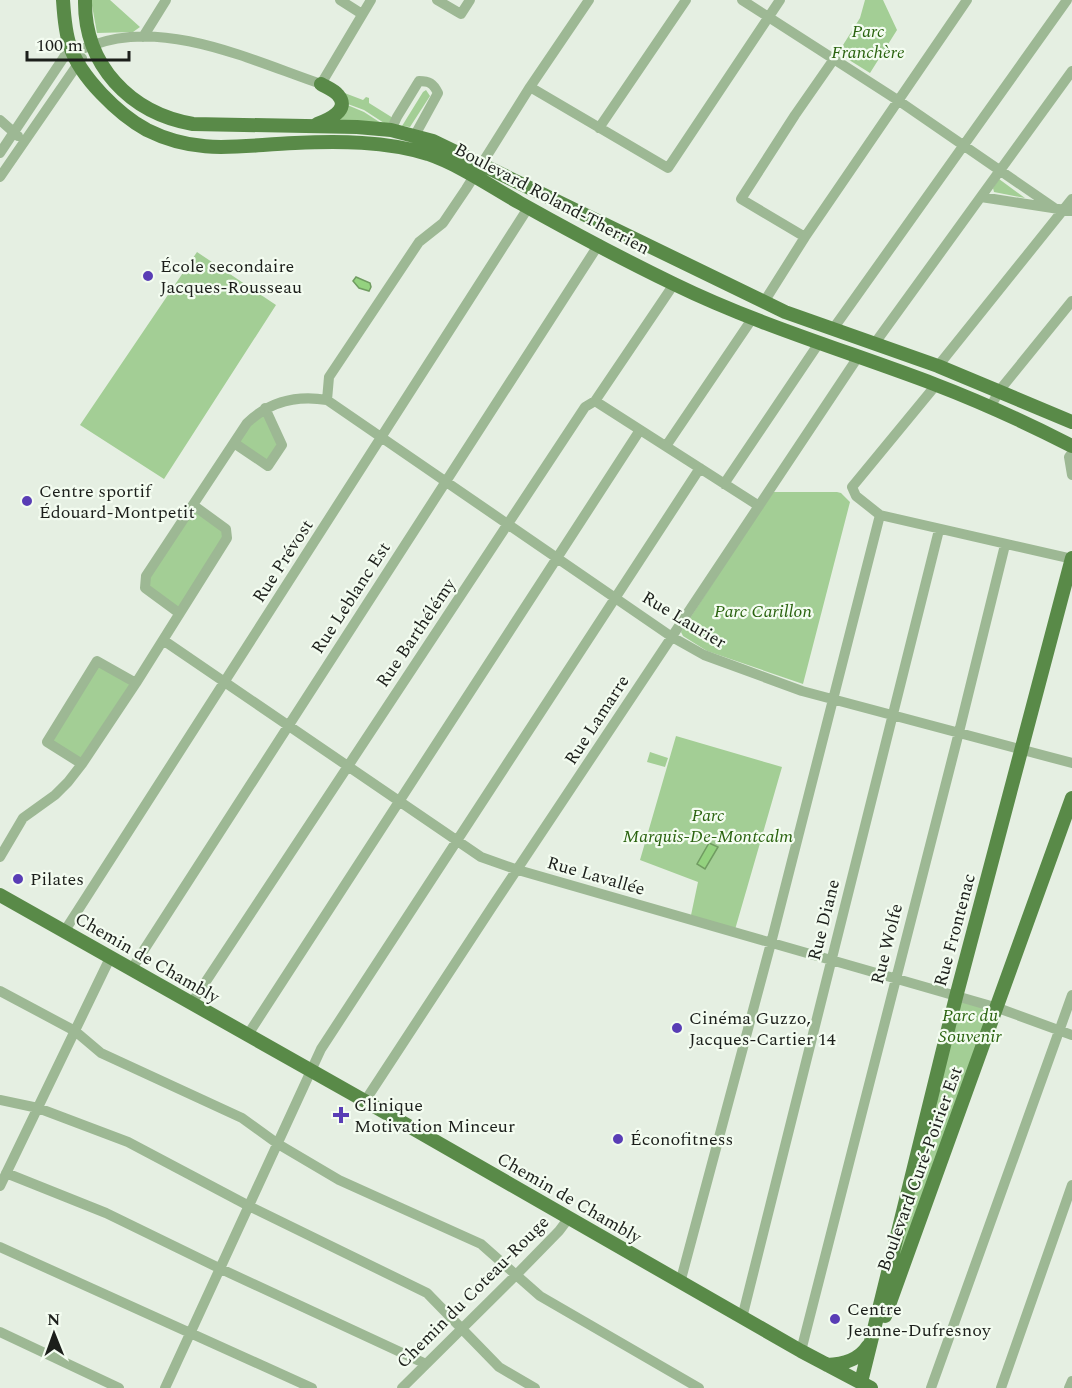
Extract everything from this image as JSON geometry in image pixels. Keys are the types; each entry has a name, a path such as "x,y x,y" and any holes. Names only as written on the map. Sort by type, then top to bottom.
{"main road":[{"name":"Boulevard Roland-Therrien","path":"63,0 75,56 98,90 120,113 145,129 173,142 207,147 364,143 400,146 431,155 674,284 752,319 936,384 1018,419 1072,446"},
{"name":"Boulevard Roland-Therrien","path":"85,0 88,37 107,72 136,102 174,120 193,124 357,127 391,130 433,141 785,312 938,366 1072,422"},
{"path":"308,127 333,118 341,107 339,96 321,84"},
{"name":"Rue Frontenac","path":"864,1386 871,1341 956,997 1072,559"},
{"name":"Boulevard Curé-Poirier Est","path":"864,1386 1072,798"},
{"name":"Chemin de Chambly","path":"0,895 864,1386"},
{"path":"827,1365 849,1361 859,1356 871,1341"}],"street":[{"path":"143,37 166,0"},
{"path":"340,0 362,14"},
{"path":"0,153 64,57 75,56 105,40 143,37 180,39 210,46 321,84 371,0"},
{"path":"437,0 461,14 470,0"},
{"path":"179,613 145,588 145,582 247,423 265,408 284,400 310,397 327,400 329,377 419,242 443,223 589,0"},
{"path":"599,128 686,0"},
{"path":"742,0 899,101 1000,171 1064,210"},
{"path":"530,87 668,168 780,0"},
{"path":"764,302 805,237 967,0"},
{"path":"833,329 1067,0"},
{"path":"0,177 25,141 75,56"},
{"path":"805,237 741,199 834,59"},
{"path":"875,343 1072,71"},
{"path":"391,130 419,81 427,81 434,85 438,93 415,135"},
{"path":"0,120 25,141"},
{"path":"981,197 1064,210"},
{"path":"938,366 1072,199"},
{"name":"Rue Prévost","path":"64,932 528,208"},
{"name":"Rue Leblanc Est","path":"131,970 599,244"},
{"name":"Rue Barthélémy","path":"191,1004 585,407 595,401 674,284"},
{"path":"990,408 999,391 1072,301"},
{"path":"666,446 752,319"},
{"path":"724,484 819,343"},
{"name":"Rue Lamarre","path":"365,1101 858,357"},
{"path":"936,384 852,488 856,496 880,515 1072,559"},
{"name":"Rue Laurier","path":"327,400 672,636 704,655 802,691 1072,763"},
{"path":"595,401 759,506"},
{"path":"234,443 268,466 282,445 265,408"},
{"path":"247,1036 640,430"},
{"path":"1072,453 1069,458 1072,475"},
{"path":"165,1388 321,1049 700,468"},
{"path":"0,857 23,818 55,795 82,764 136,683 226,538 226,529 193,505"},
{"path":"680,1282 771,943 880,515"},
{"name":"Rue Diane","path":"742,1318 939,530"},
{"name":"Rue Wolfe","path":"801,1351 1005,545"},
{"name":"Rue Lavallée","path":"163,639 481,857 518,870 998,1008 1072,1035"},
{"path":"82,764 47,742 97,661 136,683"},
{"path":"0,1186 110,958"},
{"path":"0,991 75,1031 101,1053 242,1118 278,1144 339,1180 481,1244 540,1296 699,1388"},
{"path":"931,1388 1072,995"},
{"path":"0,1100 38,1108 128,1142 249,1206 427,1293 499,1367 535,1388"},
{"path":"6,1173 106,1213 220,1269 426,1364"},
{"path":"1001,1388 1072,1185"},
{"name":"Chemin du Coteau-Rouge","path":"402,1388 559,1231 568,1218"},
{"path":"0,1247 312,1388"},
{"path":"0,1332 119,1388"},
{"path":"1070,1388 1072,1381"}],"green space":[{"path":"91,0 110,0 140,27 133,32 97,33"},
{"name":"Parc Franchère","path":"865,0 883,0 897,30 870,73 838,53 860,18"},
{"path":"334,89 363,100 366,97 369,98 369,103 393,118 389,123 384,123 364,110 345,103"},
{"path":"426,90 430,96 410,127 402,126 423,92"},
{"path":"345,104 364,112 381,123 335,121"},
{"path":"999,179 1025,198 994,192 993,188"},
{"path":"197,252 276,305 164,479 80,425"},
{"path":"265,408 282,445 268,466 234,443"},
{"name":"Parc Carillon","path":"772,492 837,492 850,502 803,684 707,651 683,636 681,632"},
{"path":"193,505 227,533 179,613 145,588 146,576"},
{"path":"97,661 136,683 82,764 47,742"},
{"name":"Parc Marquis-De-Montcalm","path":"676,736 782,767 734,933 690,920 698,882 640,860"},
{"path":"650,752 668,758 665,767 647,762"},
{"name":"Parc du Souvenir","path":"956,997 998,1008 875,1343"}],"shaded area":[{"path":"356,277 370,283 369,291 359,288 353,281"},
{"path":"709,843 718,847 705,869 697,864"}],"place":[{"name":"École secondaire Jacques-Rousseau","path":"148,276"},
{"name":"Centre sportif Édouard-Montpetit","path":"27,501"},
{"name":"Pilates","path":"18,879"},
{"name":"Cinéma Guzzo, Jacques-Cartier 14","path":"677,1028"},
{"name":"Clinique Motivation Minceur","path":"341,1115"},
{"name":"Éconofitness","path":"618,1139"},
{"name":"Centre Jeanne-Dufresnoy","path":"835,1319"}]}
